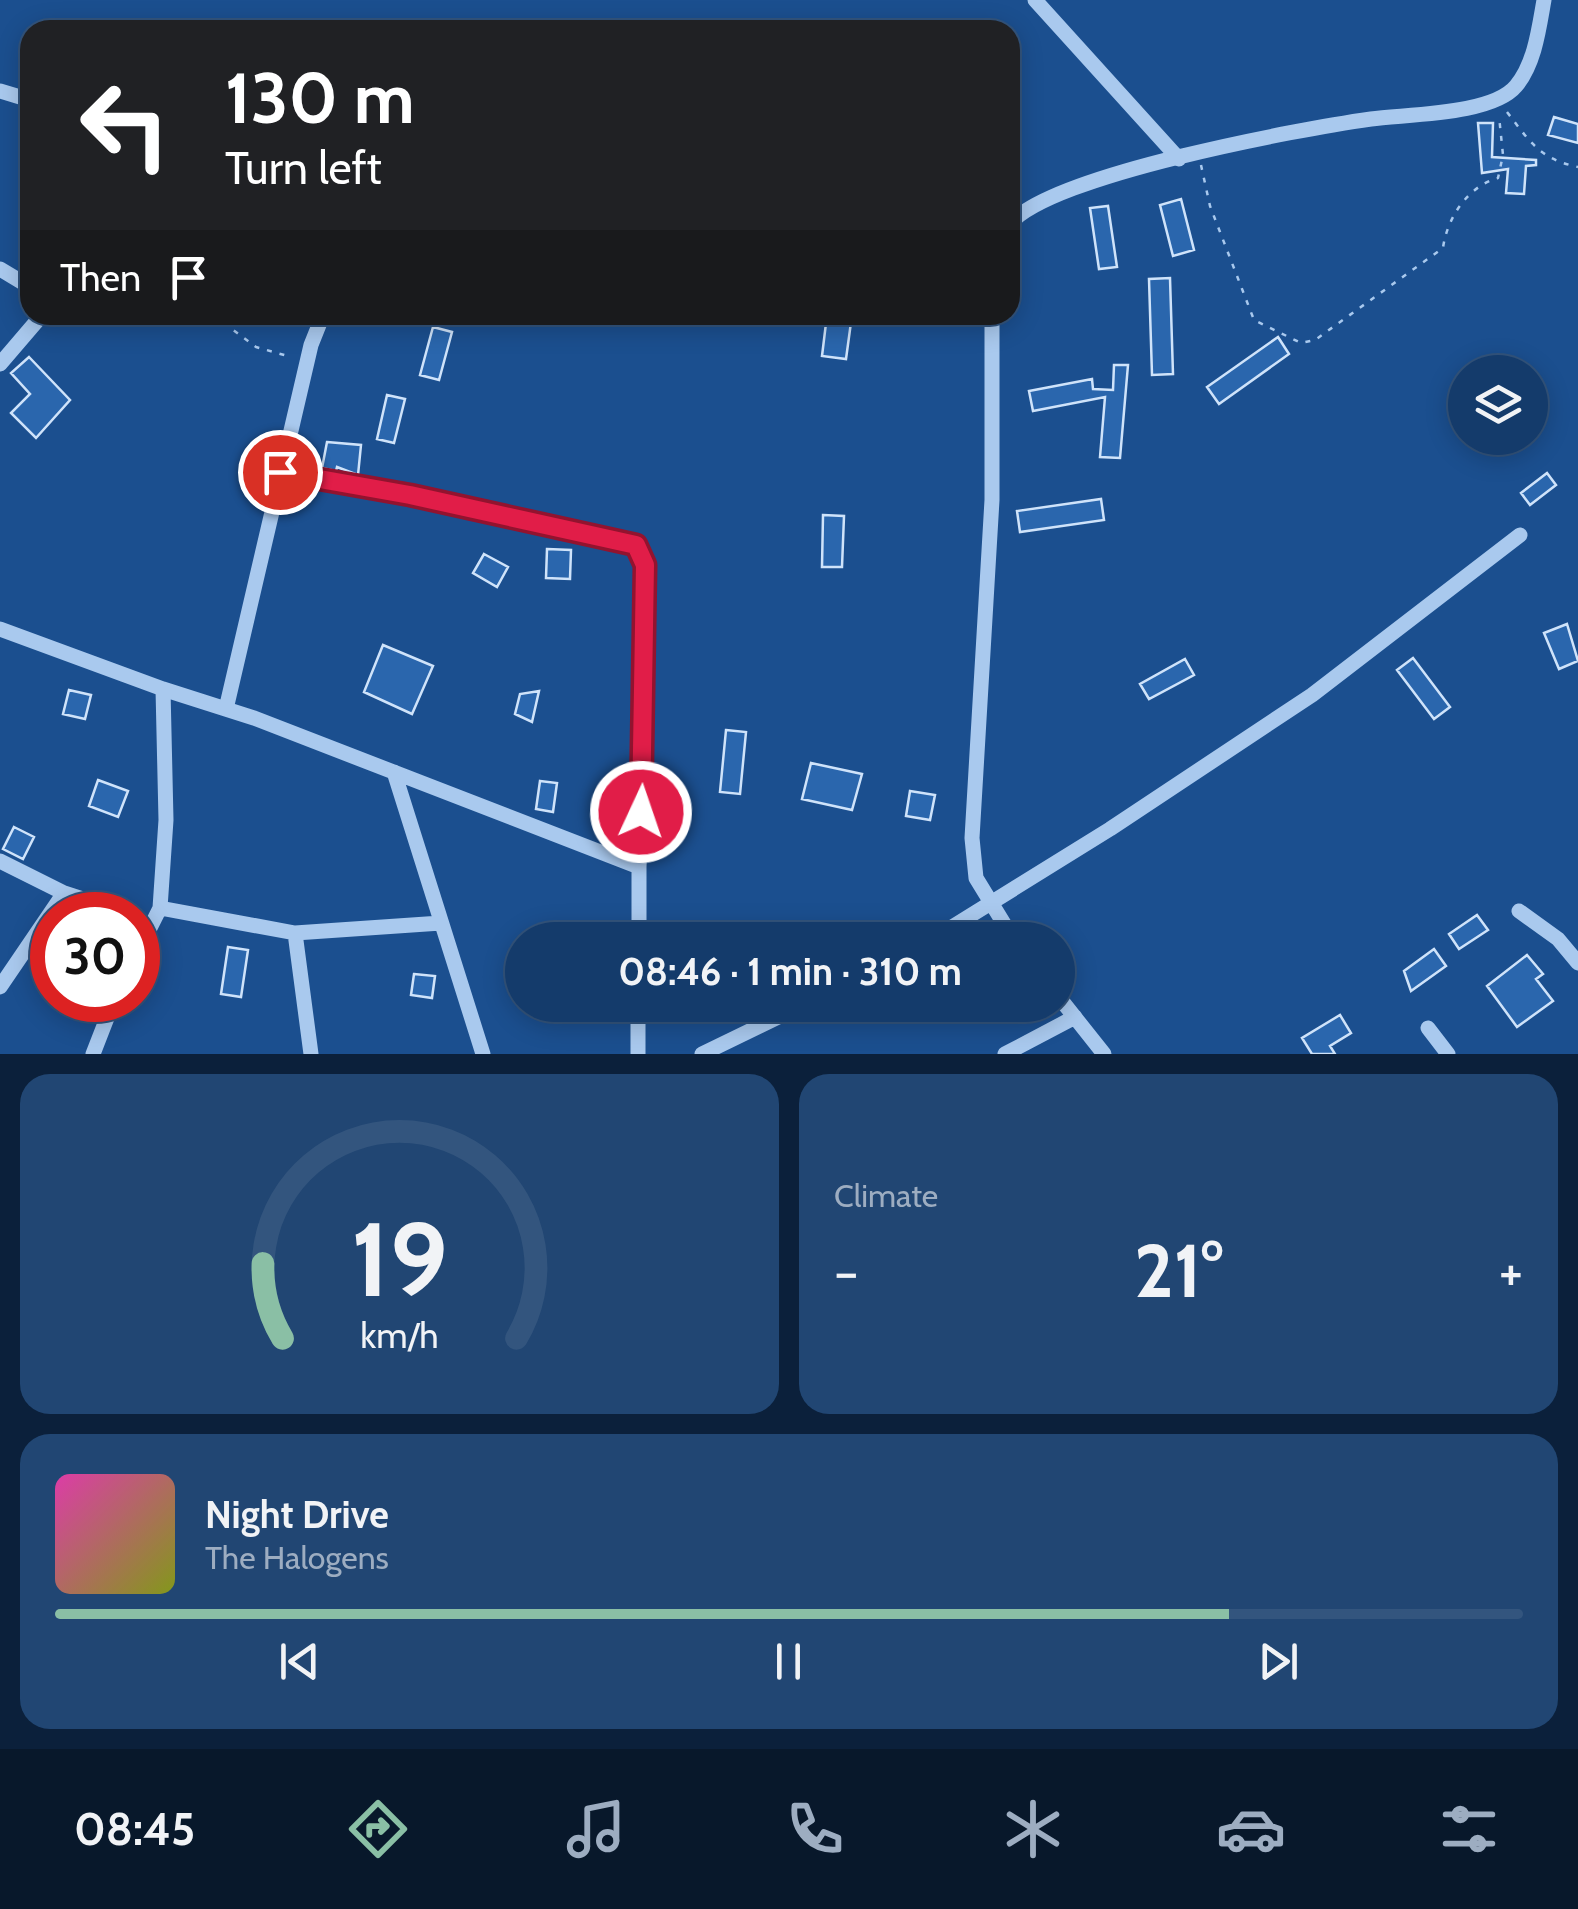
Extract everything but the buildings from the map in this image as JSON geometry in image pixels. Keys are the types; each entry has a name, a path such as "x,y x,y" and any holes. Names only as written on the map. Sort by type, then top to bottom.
{"street":[{"path":"1036,0 1180,159"},
{"path":"1020,214 1094,178 1367,120 1468,107 1498,99 1516,86 1534,50 1544,0"},
{"path":"0,364 33,325"},
{"path":"226,709 280,472 320,325"},
{"path":"992,325 992,500 972,838 976,878 1002,922"},
{"path":"280,472 410,495 636,545 645,565 639,922"},
{"path":"960,922 1110,829 1312,694 1520,535"},
{"path":"0,628 226,709 639,867"},
{"path":"151,892 166,820 163,689"},
{"path":"394,772 482,1054"},
{"path":"0,862 62,892"},
{"path":"1519,911 1558,939 1578,963"},
{"path":"160,917 295,933 441,923"},
{"path":"295,933 311,1054"},
{"path":"0,987 30,943"},
{"path":"1075,1018 1104,1054"},
{"path":"93,1054 105,1022"},
{"path":"638,1022 638,1054"},
{"path":"702,1054 769,1022"},
{"path":"1005,1054 1067,1022"},
{"path":"1428,1028 1448,1054"}],"path":[{"path":"1199,155 1210,206 1254,320 1300,343 1315,340 1443,248 1446,230 1478,184 1498,178 1503,155 1498,99"},
{"path":"1498,99 1529,140 1553,162 1578,167"},
{"path":"227,325 256,346 307,362"}],"route":[{"path":"280,472 410,495 636,545 645,565 641,812"}]}
